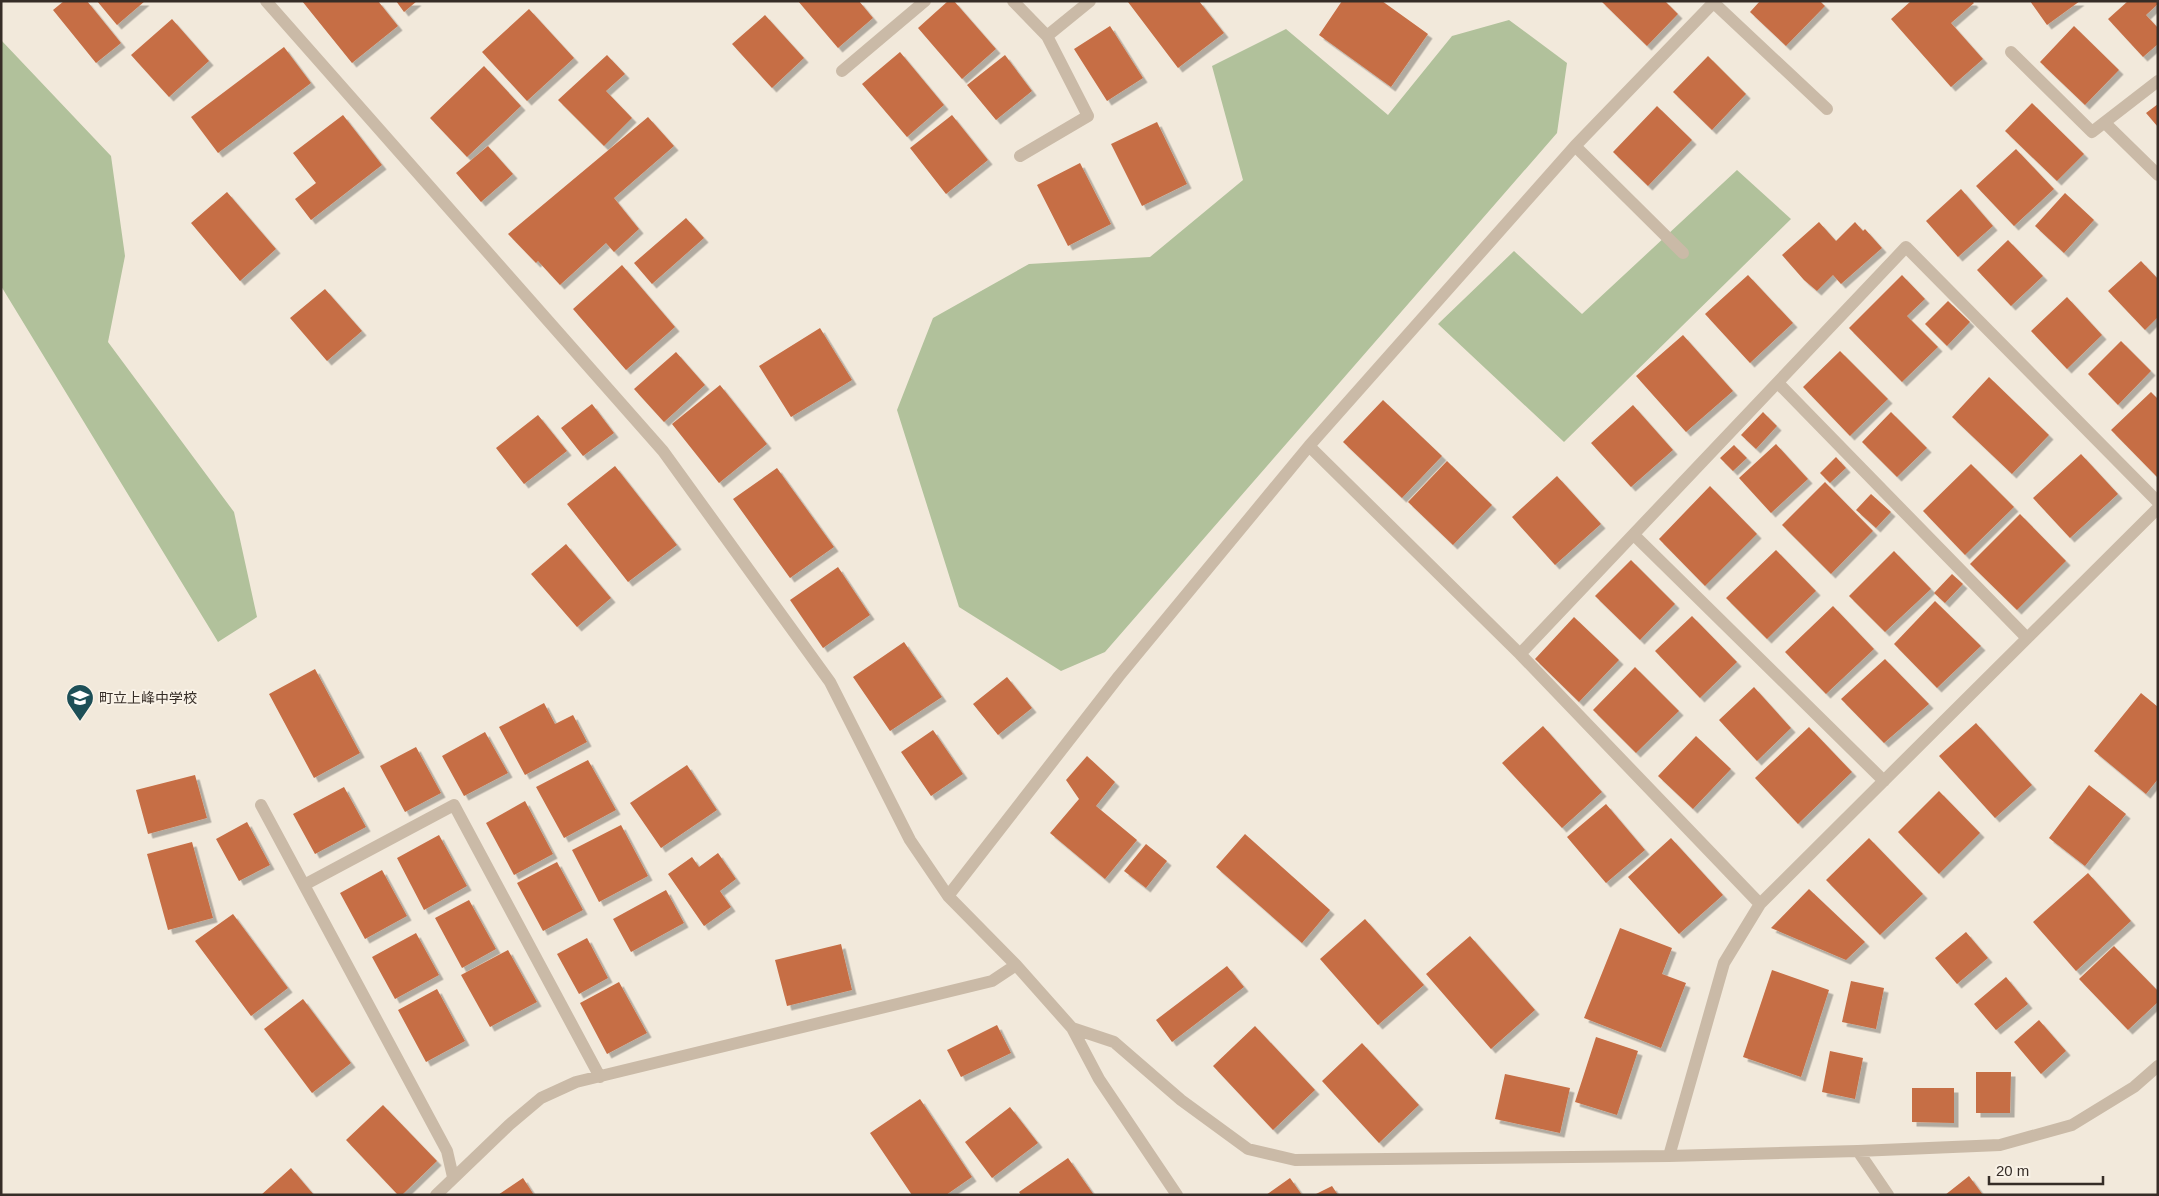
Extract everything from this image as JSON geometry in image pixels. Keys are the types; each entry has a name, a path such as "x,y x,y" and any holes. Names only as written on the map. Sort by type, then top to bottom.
{"street":[{"path":"266,1 663,451 830,682 910,840 948,896 1016,965 1072,1028 1099,1079 1177,1195"},
{"path":"842,71 925,1"},
{"path":"1013,1 1047,36 1088,116 1020,156"},
{"path":"1047,36 1090,1"},
{"path":"948,896 1118,676 1309,446 1575,146 1715,2 1827,109"},
{"path":"2011,52 2092,132 2158,81"},
{"path":"2105,123 2158,175"},
{"path":"1575,146 1683,253"},
{"path":"1520,654 1906,247 2158,502"},
{"path":"1778,383 2027,638"},
{"path":"1309,446 1520,654 1760,904"},
{"path":"1669,1156 1724,963 1760,904 2158,508"},
{"path":"1634,535 1884,781"},
{"path":"262,805 447,1151 453,1177"},
{"path":"304,885 454,805 600,1077"},
{"path":"436,1195 509,1125 541,1098 576,1082 992,981 1016,965"},
{"path":"1072,1028 1114,1042 1182,1100 1248,1149 1295,1160 1669,1156 2000,1145 2072,1125 2134,1087 2158,1066"},
{"path":"1858,1151 1888,1195"}],"green space":[{"path":"1509,20 1567,63 1557,133 1105,652 1061,671 959,607 897,410 933,318 1029,264 1150,257 1243,180 1212,66 1286,29 1388,115 1452,36"},
{"path":"1,40 111,156 125,256 108,342 234,512 257,617 218,642 1,286"},
{"path":"1737,170 1791,219 1564,442 1438,324 1514,251 1582,314"}],"building":[{"path":"64,1 87,1 121,43 96,63 53,10"},
{"path":"97,1 145,1 117,25"},
{"path":"302,1 378,1 398,26 352,63"},
{"path":"396,1 417,1 404,12"},
{"path":"798,1 859,1 873,18 838,48"},
{"path":"948,1 954,1 996,49 962,79 918,28"},
{"path":"1129,1 1199,1 1224,33 1178,68"},
{"path":"1342,1 1382,1 1428,34 1391,87 1319,35"},
{"path":"1601,1 1665,1 1678,14 1647,46"},
{"path":"1760,1 1820,1 1825,6 1786,46 1750,12"},
{"path":"1911,1 1972,1 1974,3 1951,23 1983,59 1951,87 1891,19"},
{"path":"2030,1 2080,1 2047,25"},
{"path":"2128,1 2158,1 2158,4 2146,15 2158,28 2158,44 2143,57 2108,19"},
{"path":"529,9 574,58 527,101 482,52"},
{"path":"765,15 804,58 772,88 732,44"},
{"path":"172,19 209,61 169,97 131,55"},
{"path":"1110,26 1143,78 1107,101 1074,49"},
{"path":"2074,26 2119,70 2085,105 2040,62"},
{"path":"284,47 311,83 218,153 191,117"},
{"path":"900,52 944,105 907,137 862,84"},
{"path":"607,55 625,74 606,91 632,118 604,146 558,100"},
{"path":"1005,55 1032,91 996,120 967,85"},
{"path":"1708,56 1746,94 1712,130 1673,92"},
{"path":"484,66 521,106 467,157 430,118"},
{"path":"2032,103 2084,154 2057,181 2005,131"},
{"path":"2158,104 2158,127 2146,113"},
{"path":"1657,106 1692,140 1648,186 1613,152"},
{"path":"343,115 382,165 311,220 295,199 316,183 293,153"},
{"path":"952,115 988,160 946,194 910,148"},
{"path":"648,117 674,146 614,198 639,229 614,252 606,243 560,285 538,261 536,263 508,234"},
{"path":"1157,122 1187,184 1142,206 1111,144"},
{"path":"488,146 513,174 481,202 456,173"},
{"path":"2016,149 2054,189 2014,226 1976,186"},
{"path":"1080,163 1111,224 1068,246 1037,185"},
{"path":"1961,189 1993,226 1958,257 1926,221"},
{"path":"227,192 276,249 240,281 191,223"},
{"path":"2065,193 2094,220 2064,253 2035,226"},
{"path":"686,218 704,238 652,284 634,263"},
{"path":"1819,222 1836,241 1855,222 1863,231 1865,229 1882,248 1841,284 1833,275 1817,291 1804,280 1782,255"},
{"path":"2008,240 2043,276 2011,306 1977,270"},
{"path":"2141,261 2158,279 2158,317 2145,330 2108,291"},
{"path":"622,265 675,327 626,370 573,309"},
{"path":"1748,275 1793,323 1750,363 1705,314"},
{"path":"1902,275 1925,299 1907,316 1938,347 1902,382 1849,328"},
{"path":"325,289 362,331 327,361 290,318"},
{"path":"2067,297 2102,335 2067,369 2031,331"},
{"path":"1948,301 1970,322 1947,346 1925,324"},
{"path":"820,328 852,380 791,417 759,366"},
{"path":"1683,335 1733,391 1686,432 1636,376"},
{"path":"2121,341 2151,371 2118,405 2088,374"},
{"path":"1840,351 1888,399 1850,436 1803,387"},
{"path":"676,352 705,385 664,422 634,389"},
{"path":"1989,377 2049,435 2012,474 1952,417"},
{"path":"720,385 767,444 719,483 672,424"},
{"path":"2151,392 2158,399 2158,478 2111,430"},
{"path":"1383,400 1442,456 1402,498 1343,442"},
{"path":"592,404 614,433 583,456 561,428"},
{"path":"1633,405 1673,450 1631,487 1591,443"},
{"path":"1763,412 1777,426 1756,449 1741,435"},
{"path":"1891,412 1927,448 1897,477 1862,442"},
{"path":"538,415 567,451 524,484 496,448"},
{"path":"1776,444 1808,479 1771,513 1739,478"},
{"path":"1734,445 1747,458 1733,471 1720,458"},
{"path":"2081,454 2118,494 2070,538 2033,498"},
{"path":"1836,457 1846,468 1830,483 1820,473"},
{"path":"1447,461 1492,505 1453,545 1408,502"},
{"path":"1971,464 2014,507 1965,555 1923,511"},
{"path":"615,466 677,545 628,582 567,504"},
{"path":"777,468 834,547 790,578 733,499"},
{"path":"1557,476 1601,524 1555,565 1512,517"},
{"path":"1825,482 1873,531 1831,574 1782,525"},
{"path":"1710,486 1757,534 1705,586 1659,539"},
{"path":"1871,494 1891,512 1876,528 1856,510"},
{"path":"2020,514 2066,561 2017,610 1970,564"},
{"path":"566,544 611,598 577,627 531,574"},
{"path":"1776,550 1816,591 1767,639 1726,598"},
{"path":"1894,551 1931,589 1885,632 1849,596"},
{"path":"1631,560 1675,604 1640,640 1595,596"},
{"path":"838,567 870,615 823,648 790,600"},
{"path":"1952,574 1963,584 1945,603 1934,593"},
{"path":"1935,601 1981,646 1937,688 1894,644"},
{"path":"1833,606 1874,649 1826,694 1785,652"},
{"path":"1692,616 1737,662 1700,698 1655,651"},
{"path":"1574,617 1619,660 1579,702 1535,659"},
{"path":"904,642 942,697 890,731 853,677"},
{"path":"1885,659 1929,704 1884,743 1841,699"},
{"path":"1635,667 1679,711 1636,753 1593,710"},
{"path":"315,669 360,753 314,778 269,694"},
{"path":"1007,677 1032,708 998,735 973,704"},
{"path":"1754,687 1791,728 1757,761 1719,720"},
{"path":"2141,693 2158,707 2158,779 2146,794 2094,751"},
{"path":"544,703 555,724 573,715 587,742 525,775 499,727"},
{"path":"1976,723 2032,785 1995,818 1939,756"},
{"path":"1543,726 1602,792 1562,828 1502,763"},
{"path":"1809,727 1852,772 1798,824 1755,778"},
{"path":"933,730 963,774 931,796 901,752"},
{"path":"485,732 508,773 464,796 442,756"},
{"path":"1696,736 1731,769 1693,809 1658,776"},
{"path":"416,747 441,793 405,812 380,766"},
{"path":"1087,756 1115,782 1096,806 1137,840 1105,879 1050,833 1079,799 1066,780"},
{"path":"588,760 616,810 564,838 536,787"},
{"path":"687,765 717,810 661,848 630,803"},
{"path":"195,775 207,818 148,834 136,790"},
{"path":"2089,785 2126,814 2085,866 2049,838"},
{"path":"344,787 366,827 315,854 293,814"},
{"path":"1939,791 1980,833 1939,874 1898,832"},
{"path":"525,801 553,854 514,875 486,823"},
{"path":"1606,804 1645,850 1606,883 1567,837"},
{"path":"247,822 270,865 239,881 216,839"},
{"path":"621,825 648,876 599,902 572,850"},
{"path":"1245,834 1330,910 1302,943 1216,867"},
{"path":"439,835 467,886 424,910 397,858"},
{"path":"1671,838 1723,895 1679,934 1628,877"},
{"path":"1869,838 1923,894 1880,935 1826,880"},
{"path":"192,842 213,918 168,930 147,854"},
{"path":"1146,844 1167,861 1146,888 1124,871"},
{"path":"718,853 736,879 720,891 731,907 704,926 668,874 692,857 699,867"},
{"path":"557,862 583,910 543,931 517,883"},
{"path":"382,870 407,916 365,939 340,893"},
{"path":"2088,873 2131,921 2076,971 2033,922"},
{"path":"1809,889 1865,942 1846,960 1771,928"},
{"path":"666,890 684,923 631,952 613,919"},
{"path":"469,900 496,949 462,968 435,918"},
{"path":"233,914 288,988 251,1016 195,941"},
{"path":"1365,919 1424,985 1378,1025 1320,959"},
{"path":"1620,928 1672,948 1662,974 1686,983 1661,1048 1584,1018"},
{"path":"1966,932 1988,958 1957,984 1935,958"},
{"path":"416,933 439,975 395,999 372,957"},
{"path":"1470,936 1535,1010 1491,1049 1426,974"},
{"path":"587,938 608,978 579,994 557,954"},
{"path":"841,944 852,990 787,1006 775,960"},
{"path":"2114,946 2158,991 2158,1002 2128,1030 2079,979"},
{"path":"508,950 537,1002 490,1027 461,975"},
{"path":"1227,966 1244,987 1172,1042 1156,1020"},
{"path":"1772,970 1829,990 1801,1077 1743,1057"},
{"path":"2006,977 2028,1004 1996,1030 1974,1004"},
{"path":"1851,981 1884,988 1876,1029 1842,1022"},
{"path":"619,982 647,1033 607,1054 580,1003"},
{"path":"437,989 465,1041 426,1062 398,1010"},
{"path":"303,999 351,1063 312,1093 264,1029"},
{"path":"2039,1020 2066,1051 2041,1074 2014,1042"},
{"path":"997,1025 1011,1053 961,1077 947,1050"},
{"path":"1255,1026 1315,1090 1273,1130 1213,1066"},
{"path":"1596,1037 1638,1051 1617,1115 1575,1102"},
{"path":"1362,1043 1419,1105 1379,1143 1322,1081"},
{"path":"1830,1051 1863,1058 1855,1099 1822,1092"},
{"path":"1976,1072 2011,1072 2010,1113 1976,1113"},
{"path":"1505,1074 1570,1088 1560,1133 1495,1119"},
{"path":"1912,1088 1954,1088 1954,1123 1912,1122"},
{"path":"920,1099 972,1177 946,1195 912,1195 870,1133"},
{"path":"383,1105 437,1161 402,1195 398,1195 346,1140"},
{"path":"1010,1107 1038,1143 992,1178 965,1142"},
{"path":"1068,1158 1094,1195 1021,1195 1019,1192"},
{"path":"291,1168 314,1195 261,1195"},
{"path":"1969,1176 1983,1195 1945,1195"},
{"path":"523,1178 534,1195 498,1195"},
{"path":"1290,1178 1302,1195 1266,1195"},
{"path":"1332,1186 1338,1195 1314,1195"}],"place":[{"name":"町立上峰中学校","path":"80,722"}]}
